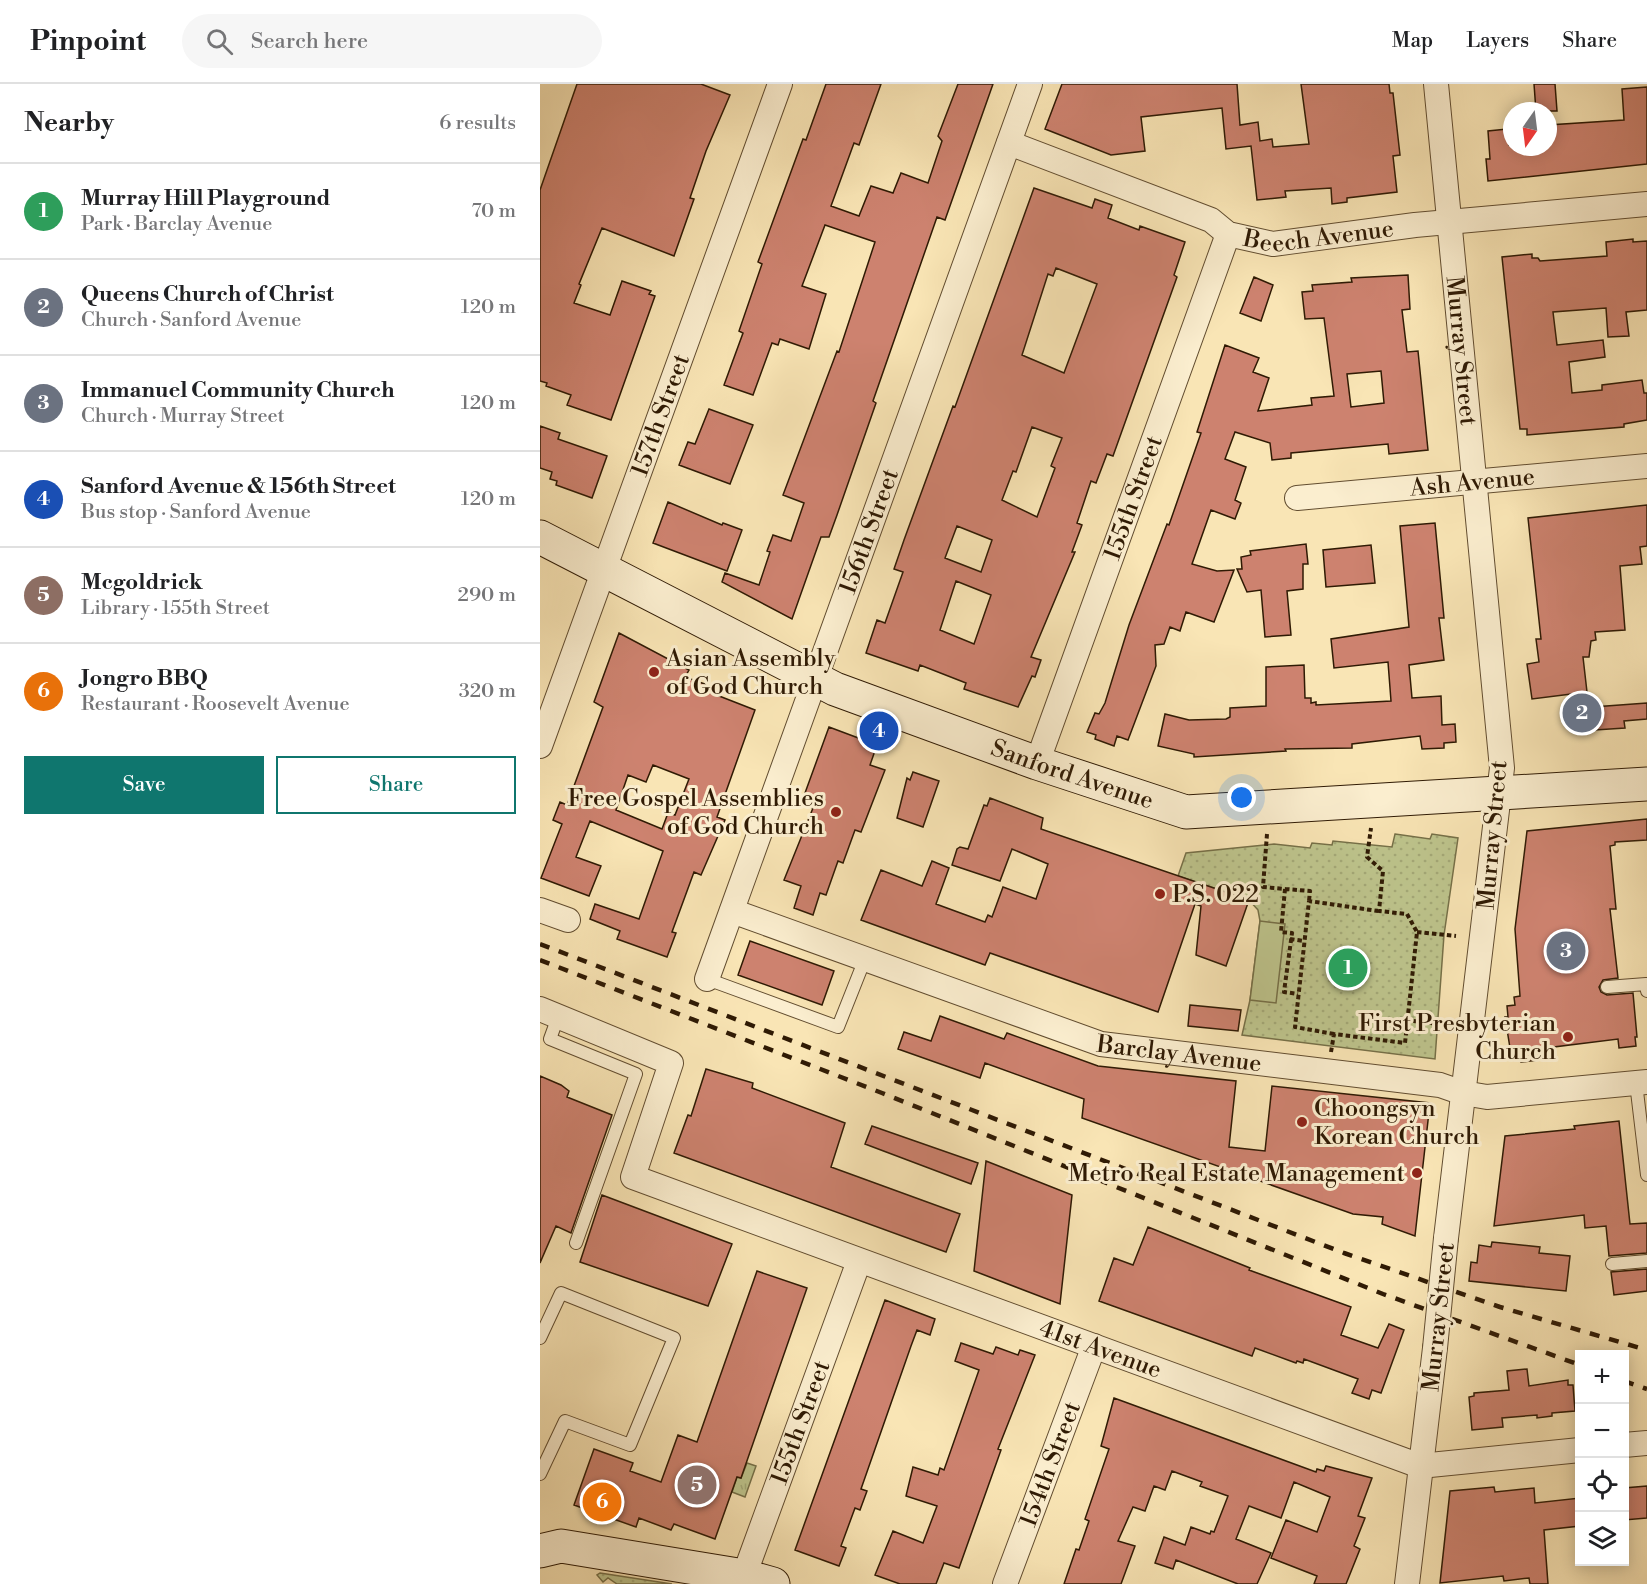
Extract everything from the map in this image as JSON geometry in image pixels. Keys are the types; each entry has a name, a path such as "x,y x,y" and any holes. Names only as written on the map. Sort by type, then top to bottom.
{"street":[{"name":"157th Street","path":"540,746 780,84"},
{"name":"156th Street","path":"707,978 1030,84"},
{"name":"Murray Street","path":"1407,1584 1502,768 1436,84"},
{"name":"Beech Avenue","path":"1009,143 1211,220 1228,234 1273,244 1415,225 1647,204"},
{"name":"155th Street","path":"1037,763 1228,234"},
{"name":"Ash Avenue","path":"1297,498 1647,466"},
{"name":"Sanford Avenue","path":"540,537 816,680 1037,763 1186,812 1647,784"},
{"path":"540,910 568,920"},
{"name":"Barclay Avenue","path":"732,911 1101,1044 1440,1085 1463,1093 1487,1097 1642,1082"},
{"name":"41st Avenue","path":"549,1013 671,1063 633,1177 1420,1466 1575,1450"},
{"name":"155th Street","path":"753,1581 859,1261"},
{"name":"154th Street","path":"1005,1584 1094,1346"},
{"path":"1629,1445 1647,1443"},
{"path":"540,1551 561,1546 753,1581"}],"lane":[{"path":"707,978 838,1027 865,959"},
{"path":"1607,987 1646,984 1647,991"},
{"path":"549,1013 550,1039 636,1074 576,1243"},
{"path":"1642,1082 1647,1175"},
{"path":"1612,1264 1647,1261"},
{"path":"540,1338 561,1293 674,1338 630,1445 565,1421 540,1474"}],"path":[{"path":"1371,828 1367,857 1383,871 1379,911"},
{"path":"1267,834 1263,887 1310,891 1295,1027 1405,1043 1417,932 1407,914 1309,901"},
{"path":"1285,889 1281,932 1292,933 1284,992 1298,994"},
{"path":"1417,932 1456,936"},
{"path":"1290,939 1304,941"},
{"path":"1406,1020 1447,1025"},
{"path":"1331,1052 1334,1034"}],"green space":[{"path":"1395,834 1430,839 1432,834 1458,838 1444,935 1435,1059 1242,1035 1250,1000 1260,921 1258,910 1249,900 1178,876 1186,853 1274,844 1310,848 1312,843 1332,845 1333,841 1392,847"},
{"path":"1260,921 1285,924 1276,1003 1250,1000"},
{"path":"747,1463 756,1466 745,1497 732,1492 737,1477 741,1478"},
{"path":"600,1573 672,1584 617,1584 608,1578 603,1582 597,1575"}],"building":[{"path":"577,84 701,84 730,95 706,151 690,198 694,199 674,256 602,228 579,284 581,285 574,303 610,315 622,281 651,291 649,294 655,296 611,420 567,405 571,395 546,386 547,383 540,381 540,190"},
{"path":"826,84 881,84 859,145 854,143 831,206 859,216 871,186 893,193 901,173 928,183 942,141 938,136 958,84 993,84 945,220 937,217 873,401 876,403 829,537 821,537 792,619 722,582 725,573 759,585 773,535 791,541 804,503 783,495 837,351 839,352 875,242 825,225 802,286 826,294 809,349 780,339 778,345 772,343 753,395 724,385 743,333 739,331 762,264 758,262 803,139 806,140"},
{"path":"1062,84 1237,84 1240,125 1258,122 1260,141 1272,139 1273,147 1309,144 1301,84 1389,84 1390,93 1393,93 1400,155 1393,156 1397,192 1347,198 1347,202 1332,204 1331,188 1285,191 1286,197 1257,200 1251,146 1226,149 1222,108 1141,117 1145,151 1111,155 1045,129"},
{"path":"1534,84 1555,84 1556,102 1535,102"},
{"path":"1647,87 1647,164 1488,181 1486,159 1490,159 1488,131 1503,129 1503,156 1557,156 1557,124 1624,120 1622,89"},
{"path":"1034,188 1092,208 1095,199 1112,205 1108,218 1139,230 1140,226 1185,242 1174,275 1177,277 1113,456 1107,454 1096,483 1091,481 1077,523 1082,525 1072,552 1075,552 1031,657 1041,660 1035,677 1032,676 1018,707 964,689 966,683 920,665 918,671 866,653 877,620 885,623 903,572 894,569 953,406 955,407","holes":["1056,268 1097,284 1064,373 1022,355 1048,274 1053,276","1032,427 1062,438 1051,466 1055,468 1037,517 1002,500 1013,471 1016,472","957,526 992,540 981,572 945,558","956,581 991,595 974,644 940,630"]},
{"path":"1633,239 1633,242 1647,241 1647,310 1626,312 1629,336 1608,337 1606,308 1553,312 1557,345 1603,340 1605,357 1569,362 1572,393 1602,390 1602,385 1642,380 1644,393 1647,393 1647,420 1624,424 1624,427 1527,435 1527,429 1520,429 1502,257 1532,254 1532,258 1538,258 1540,261 1607,256 1606,242"},
{"path":"1408,275 1410,309 1402,310 1407,352 1418,351 1428,450 1389,454 1388,444 1291,453 1291,458 1272,460 1270,443 1235,432 1225,459 1246,467 1235,500 1241,503 1235,519 1211,510 1192,564 1217,571 1234,570 1214,622 1186,612 1180,631 1170,627 1164,644 1155,645 1156,666 1128,740 1117,736 1114,746 1095,739 1096,735 1087,732 1095,713 1099,714 1105,703 1129,625 1167,524 1169,525 1201,433 1197,432 1225,345 1259,358 1253,372 1269,378 1258,411 1312,405 1311,398 1334,396 1324,318 1305,319 1302,292 1313,291 1312,285 1352,282 1351,278","holes":["1381,371 1384,403 1351,407 1347,374"]},
{"path":"1254,277 1273,285 1261,321 1240,313"},
{"path":"709,409 753,425 730,484 679,465 688,442 695,444"},
{"path":"540,426 560,433 558,439 607,456 592,498 556,485 557,481 550,479 552,472 540,468"},
{"path":"668,502 722,525 723,523 742,530 727,571 653,543"},
{"path":"1647,505 1647,546 1640,547 1642,564 1620,566 1625,630 1595,632 1596,640 1591,641 1589,657 1583,657 1587,692 1532,699 1527,664 1539,662 1536,639 1541,639 1528,518"},
{"path":"1435,523 1444,618 1439,618 1444,660 1409,665 1412,698 1441,696 1442,725 1455,724 1456,742 1444,743 1444,748 1422,749 1420,736 1352,744 1352,748 1285,749 1286,751 1194,757 1194,754 1158,746 1165,714 1189,720 1226,719 1230,717 1230,708 1266,706 1266,667 1304,665 1305,698 1311,698 1311,703 1316,702 1316,705 1391,701 1388,662 1334,668 1331,639 1409,627 1400,526"},
{"path":"1306,544 1308,564 1303,564 1303,589 1287,591 1291,635 1265,637 1261,590 1247,592 1237,569 1242,569 1241,557 1251,555 1250,551"},
{"path":"1371,545 1375,583 1326,587 1323,550"},
{"path":"619,633 689,670 685,677 716,688 714,694 755,710 717,817 725,820 701,875 694,872 672,932 676,933 667,957 617,939 620,931 590,919 595,904 639,919 663,851 590,821 576,857 601,866 589,896 541,878 562,824 553,820 560,802 567,805 603,707 594,702","holes":["653,765 689,779 675,815 668,813 662,829 616,810 628,775 646,782"]},
{"path":"1647,703 1647,719 1624,721 1625,728 1595,730 1593,707"},
{"path":"829,727 877,745 870,765 885,770 861,832 855,830 843,863 838,861 826,895 820,893 813,915 794,908 801,886 784,880 813,808 801,804"},
{"path":"913,772 939,781 923,827 897,818 907,778 910,780"},
{"path":"990,798 1043,818 1041,829 1249,900 1226,966 1196,955 1201,906 1195,904 1158,1012 990,953 985,965 861,920 881,870 922,886 932,861 949,868 936,904 985,922 988,915 992,917 1003,887 1036,899 1048,864 1012,849 1000,881 952,865 957,849 960,847 968,849 984,805 987,806"},
{"path":"1647,819 1647,840 1615,842 1615,845 1610,846 1616,909 1610,909 1618,978 1603,980 1599,987 1601,992 1607,995 1633,993 1636,1046 1619,1048 1618,1039 1546,1048 1547,1059 1521,1062 1520,1053 1511,1054 1505,1017 1508,1017 1507,1006 1515,1005 1514,997 1520,996 1515,929 1527,831"},
{"path":"750,941 834,971 822,1005 738,975"},
{"path":"1190,1005 1241,1010 1238,1031 1188,1026"},
{"path":"940,1016 1004,1039 1007,1033 1098,1066 1236,1081 1229,1147 1265,1151 1272,1086 1430,1103 1415,1236 1382,1224 1383,1217 1353,1214 1082,1118 1084,1099 985,1063 980,1078 898,1049 904,1032 931,1041"},
{"path":"706,1069 753,1083 752,1088 845,1123 831,1167 960,1214 946,1252 674,1153 688,1115 691,1116"},
{"path":"540,1076 569,1091 567,1097 612,1115 571,1233 556,1226 540,1263"},
{"path":"1619,1121 1630,1224 1647,1223 1647,1253 1609,1256 1606,1226 1585,1228 1584,1215 1494,1226 1505,1136 1575,1129 1574,1126"},
{"path":"872,1126 978,1163 971,1184 865,1144"},
{"path":"986,1161 1072,1195 1060,1304 974,1271"},
{"path":"602,1195 732,1244 708,1306 580,1262"},
{"path":"1148,1227 1250,1268 1249,1270 1351,1307 1341,1335 1378,1348 1389,1324 1404,1330 1381,1393 1372,1390 1369,1399 1352,1393 1358,1379 1304,1359 1303,1363 1297,1361 1296,1363 1255,1348 1252,1356 1099,1301 1114,1258 1133,1265"},
{"path":"1492,1242 1540,1247 1539,1253 1570,1256 1566,1291 1469,1281 1471,1262 1477,1263 1479,1245 1491,1247"},
{"path":"1647,1269 1647,1291 1614,1295 1611,1272"},
{"path":"757,1271 807,1288 741,1478 737,1477 715,1539 674,1524 671,1530 639,1518 636,1527 574,1505 594,1449 633,1463 630,1471 661,1482 678,1435 697,1442"},
{"path":"885,1300 935,1319 930,1335 917,1330 861,1489 867,1491 860,1510 855,1508 841,1546 846,1548 839,1566 795,1550"},
{"path":"961,1343 993,1354 996,1347 1018,1355 1020,1350 1035,1355 998,1449 1001,1450 959,1568 944,1563 936,1584 900,1584 875,1575 893,1531 923,1543 937,1506 906,1496 913,1467 938,1475 940,1468 944,1470 979,1370 955,1361"},
{"path":"1527,1369 1529,1386 1568,1380 1568,1385 1573,1385 1575,1411 1552,1413 1552,1416 1537,1418 1537,1415 1502,1418 1503,1427 1472,1430 1469,1397 1474,1396 1474,1393 1509,1390 1507,1371"},
{"path":"1114,1398 1316,1472 1317,1469 1324,1471 1326,1466 1372,1478 1358,1516 1365,1518 1354,1546 1360,1549 1346,1584 1314,1584 1317,1576 1271,1558 1286,1520 1317,1532 1330,1497 1294,1482 1281,1518 1249,1506 1236,1539 1271,1553 1257,1584 1238,1584 1176,1560 1173,1569 1155,1563 1164,1537 1185,1545 1191,1527 1210,1534 1211,1531 1214,1532 1228,1496 1200,1486 1202,1482 1172,1471 1165,1490 1154,1486 1145,1511 1133,1507 1118,1541 1135,1546 1121,1584 1064,1584 1089,1521 1085,1519 1109,1449 1101,1446"},
{"path":"1647,1486 1647,1518 1629,1520 1629,1488"},
{"path":"1494,1487 1495,1492 1534,1488 1535,1503 1575,1499 1575,1527 1544,1530 1548,1584 1530,1584 1529,1578 1504,1581 1503,1576 1440,1583 1450,1491"}],"railway":[{"path":"540,944 1344,1253 1500,1307 1647,1350"},
{"path":"540,960 882,1093 1383,1294 1575,1363"},
{"path":"1629,1383 1647,1389"}],"place":[{"name":"Asian Assembly of God Church","path":"654,672"},
{"name":"Queens Church of Christ","path":"1582,713"},
{"name":"Sanford Avenue & 156th Street","path":"879,731"},
{"name":"Free Gospel Assemblies of God Church","path":"836,812"},
{"name":"P.S. 022","path":"1160,894"},
{"name":"Immanuel Community Church","path":"1566,951"},
{"name":"Murray Hill Playground","path":"1348,968"},
{"name":"First Presbyterian Church","path":"1568,1037"},
{"name":"Choongsyn Korean Church","path":"1302,1122"},
{"name":"Metro Real Estate Management","path":"1417,1173"},
{"name":"Mcgoldrick","path":"697,1485"},
{"name":"Jongro BBQ","path":"602,1502"}]}
